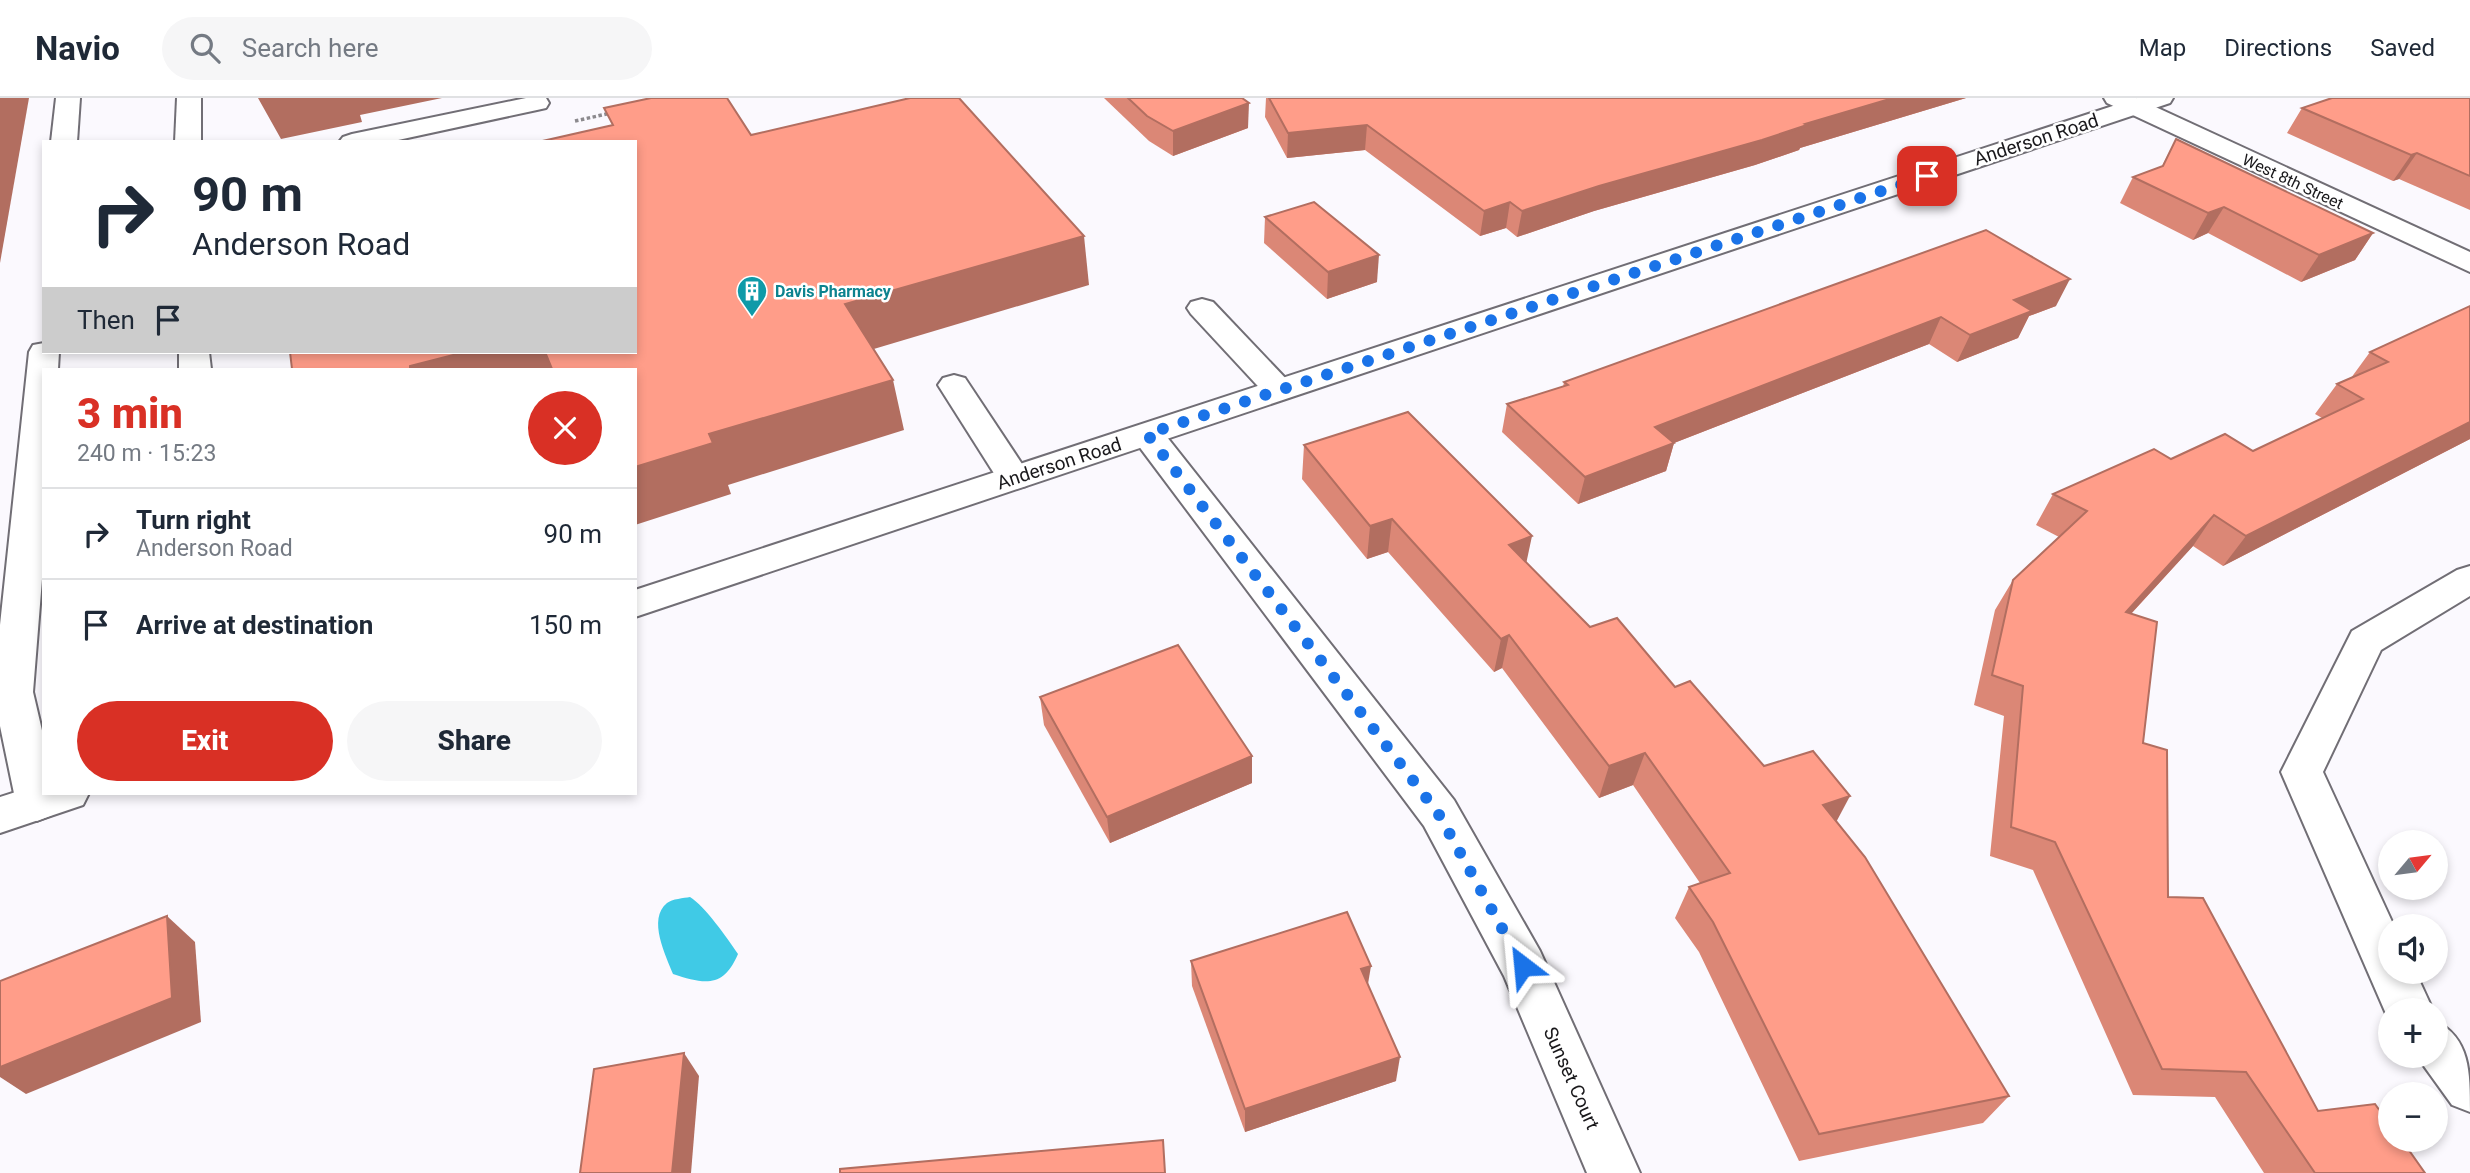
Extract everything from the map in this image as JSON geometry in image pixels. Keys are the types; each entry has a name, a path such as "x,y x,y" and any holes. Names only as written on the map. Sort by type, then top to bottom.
{"main road":[{"path":"64,140 68,98"},
{"path":"188,140 189,98"},
{"name":"West 8th Street","path":"2137,101 2470,263"},
{"name":"Anderson Road","path":"637,603 2137,101"},
{"path":"361,140 537,103"},
{"path":"1202,307 1279,390"},
{"path":"35,803 6,694 11,588 44,354"},
{"path":"954,386 1014,478"},
{"name":"Sunset Court","path":"1147,434 1438,813 1523,966 1614,1173"},
{"path":"2404,998 2302,772 2366,641 2470,579"},
{"path":"2448,1060 2470,1088"}],"path":[{"path":"573,121 613,113"}],"water":[{"path":"690,897 709,915 738,954 726,973 712,981 694,980 673,974 660,938 658,928 661,910 669,902"}],"building":[{"path":"651,98 727,98 751,135 910,98 959,98 1084,236 845,304 893,380 709,434 713,443 637,466 637,368 552,368 546,354 637,354 637,140 547,140 613,125 604,108"},
{"path":"1128,98 1242,98 1249,103 1173,131 1147,116"},
{"path":"1269,98 1893,98 1522,211 1510,202 1484,211 1367,125 1288,133"},
{"path":"2332,98 2470,98 2470,176 2417,153 2411,155 2302,108"},
{"path":"2176,139 2373,233 2319,255 2224,207 2208,213 2133,177 2163,166"},
{"path":"1314,202 1379,255 1328,272 1265,217"},
{"path":"1986,230 2070,279 2014,300 2032,311 1970,335 1941,317 1655,427 1674,443 1585,477 1507,404 1568,385 1564,382"},
{"path":"2470,306 2470,422 2246,536 2214,515 2126,612 2157,622 2143,743 2167,750 2168,897 2203,898 2318,1111 2375,1104 2378,1108 2378,1152 2410,1152 2425,1173 2315,1173 2246,1072 2162,1069 2055,842 2011,827 2023,686 1992,675 2013,580 2087,511 2053,494 2154,449 2171,459 2225,434 2253,451 2363,399 2337,384 2388,362 2370,352"},
{"path":"290,354 457,354 410,368 292,368"},
{"path":"1408,412 1532,536 1509,545 1590,627 1617,618 1675,687 1690,681 1764,766 1813,751 1850,796 1823,805 1865,857 2009,1096 1819,1134 1713,922 1689,887 1730,873 1645,753 1609,766 1509,635 1501,639 1392,519 1370,526 1304,445"},
{"path":"1178,645 1252,756 1107,817 1040,697"},
{"path":"1347,912 1371,966 1361,969 1400,1057 1245,1109 1191,961"},
{"path":"167,916 172,998 0,1067 0,981"},
{"path":"684,1053 672,1173 580,1173 594,1069"},
{"path":"1163,1140 1165,1173 840,1173 840,1169"}],"place":[{"name":"Davis Pharmacy","path":"752,318"}],"route":[{"path":"1523,966 1438,813 1147,434 1927,176"}]}
